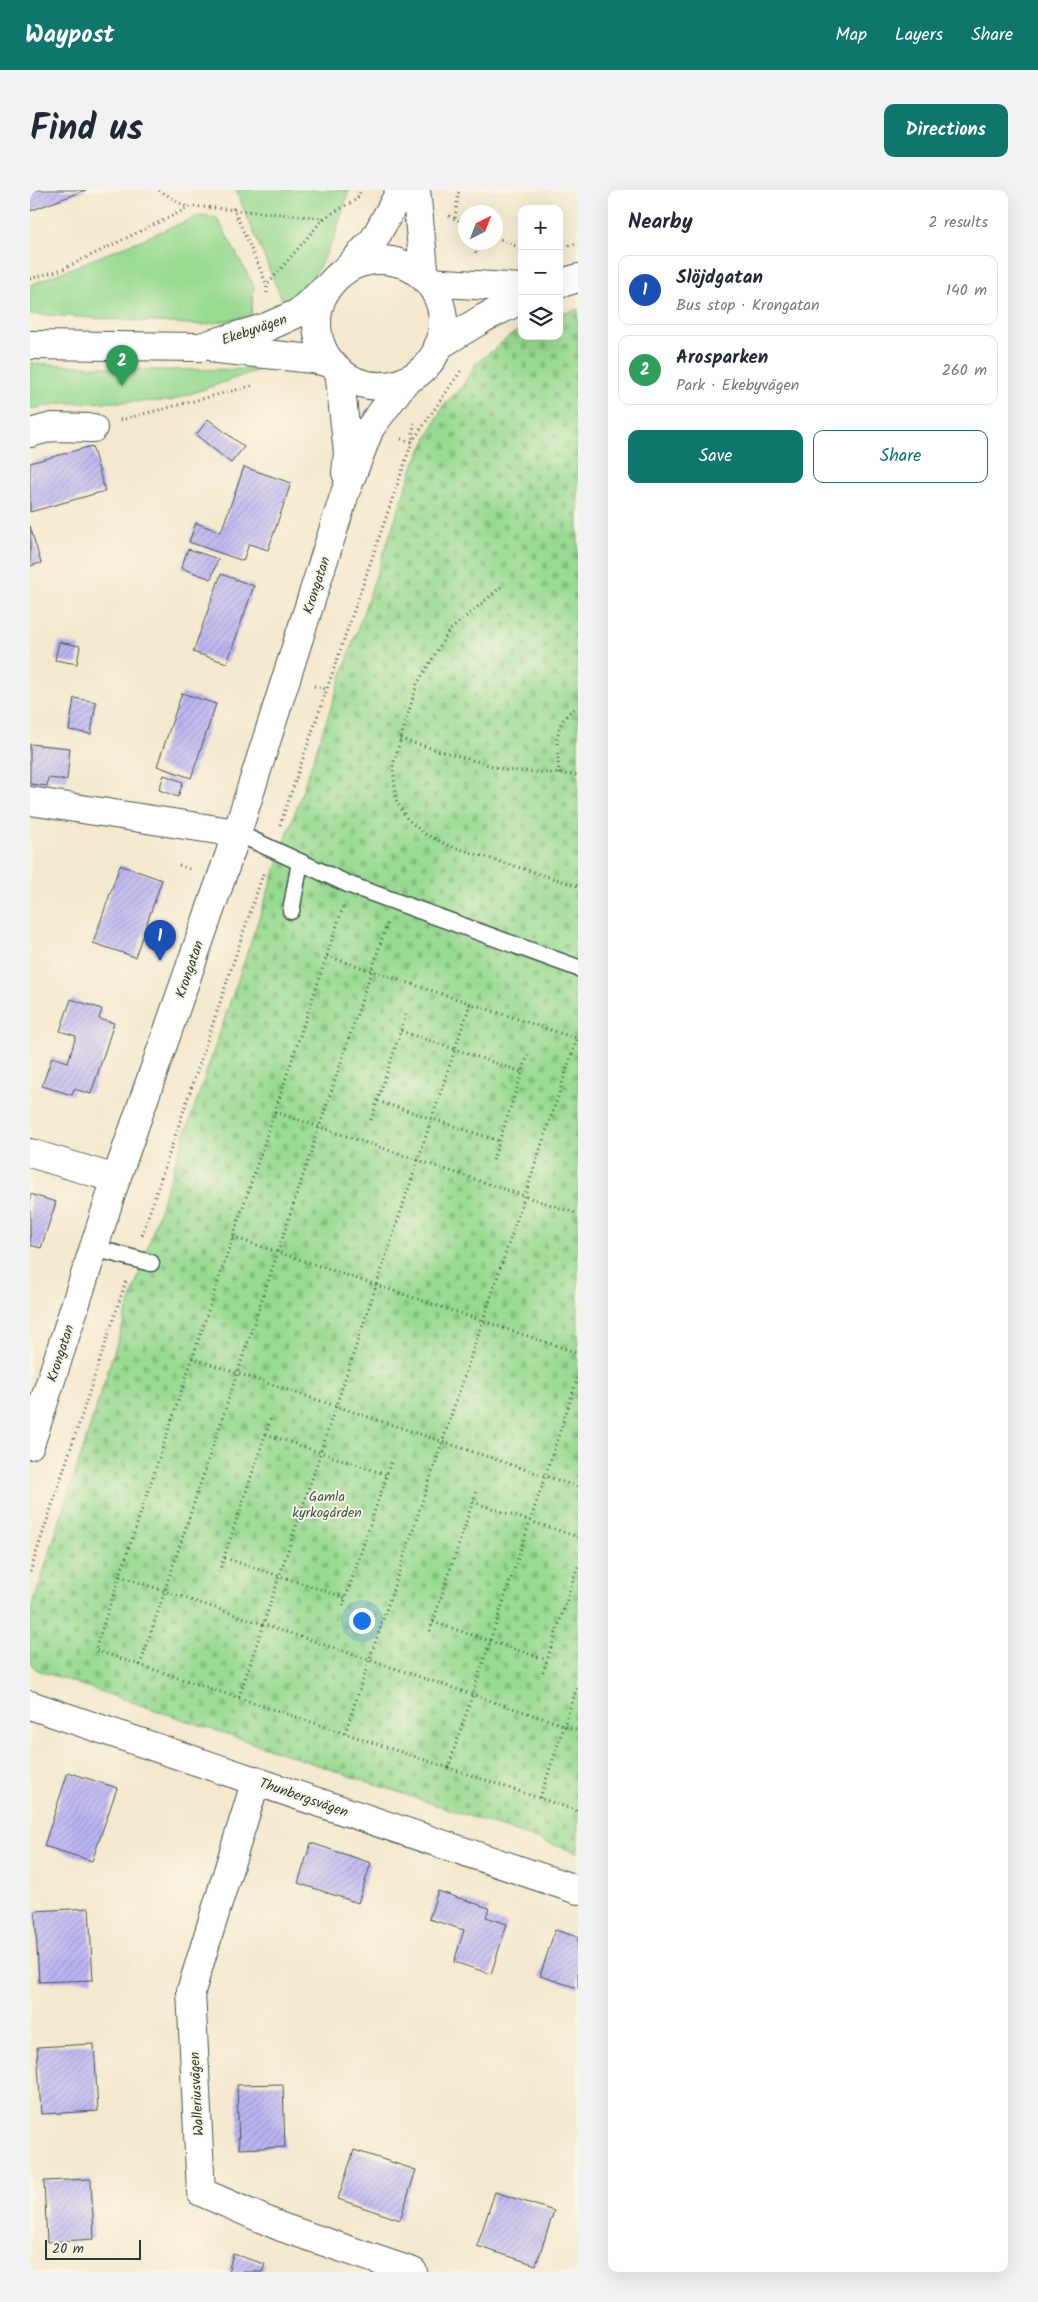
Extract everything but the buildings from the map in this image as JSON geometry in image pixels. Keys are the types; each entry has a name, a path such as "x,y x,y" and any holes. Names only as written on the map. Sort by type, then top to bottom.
{"street":[{"path":"401,190 374,238 348,268 327,287 318,311 317,324 324,353 336,367 364,383 381,385 406,380 430,361 438,346 443,322 441,307 427,280 416,190"},
{"path":"348,268 372,260 400,262 427,280 518,288"},
{"path":"563,283 578,278"},
{"name":"Ekebyvägen","path":"200,347 267,328 298,313 327,287"},
{"path":"438,346 484,318 518,301"},
{"name":"Ekebyvägen","path":"30,345 200,347 314,359 336,367"},
{"name":"Krongatan","path":"336,367 348,453 345,494"},
{"name":"Krongatan","path":"30,1445 116,1179 236,833 345,494 370,428 406,380"},
{"path":"30,433 52,427 93,428"},
{"path":"30,801 236,833"},
{"path":"30,1153 116,1179"},
{"name":"Thunbergsvägen","path":"30,1705 578,1890"},
{"name":"Walleriusvägen","path":"256,1780 190,1991 201,2192 281,2227 413,2272"}],"lane":[{"path":"236,833 350,885 578,968"},
{"path":"291,911 300,862"},
{"path":"94,1248 151,1263"}],"path":[{"path":"159,190 188,208"},
{"path":"30,279 63,269 192,206 234,208 324,218 357,199 361,190"},
{"path":"455,218 459,190"},
{"path":"234,208 267,285"},
{"path":"503,240 518,247"},
{"path":"563,247 578,243"},
{"path":"30,1572 272,849 412,442 467,362"},
{"path":"501,587 449,631 417,684 392,765 396,800 407,819 425,834 448,845 578,886"},
{"path":"559,774 560,723 568,713 578,707"},
{"path":"400,739 506,770 578,775"},
{"path":"350,885 95,1650 578,1811"},
{"path":"140,1664 395,902"},
{"path":"327,956 578,1038 345,1733"},
{"path":"239,1697 470,1004"},
{"path":"371,1120 406,1015"},
{"path":"401,1031 522,1072"},
{"path":"493,1160 529,1052"},
{"path":"378,1101 499,1142"},
{"path":"275,1112 578,1214"},
{"path":"233,1237 578,1352"},
{"path":"192,1358 578,1487"},
{"path":"448,1768 578,1377"},
{"path":"220,1572 271,1418"},
{"path":"266,1434 387,1475"},
{"path":"343,1606 392,1459"},
{"path":"430,1631 476,1492"},
{"path":"473,1502 578,1537"},
{"path":"224,1558 346,1598"},
{"path":"542,1672 578,1566"},
{"path":"120,1576 578,1730"},
{"path":"433,1622 547,1660"},
{"path":"540,1798 578,1684"}],"green space":[{"path":"236,190 349,190 334,238 310,284 283,302"},
{"path":"199,216 217,218 254,286 251,316 203,325 30,314 30,285"},
{"name":"Gamla kyrkogården","path":"578,309 578,1853 37,1670 30,1663 30,1614 165,1193 414,464 444,404 459,391 476,364 518,329 518,340 563,340 563,314"},
{"path":"30,363 156,370 261,369 170,401 62,403 30,409"}],"place":[{"name":"Arosparken","path":"122,386"},
{"name":"Slöjdgatan","path":"160,961"}]}
